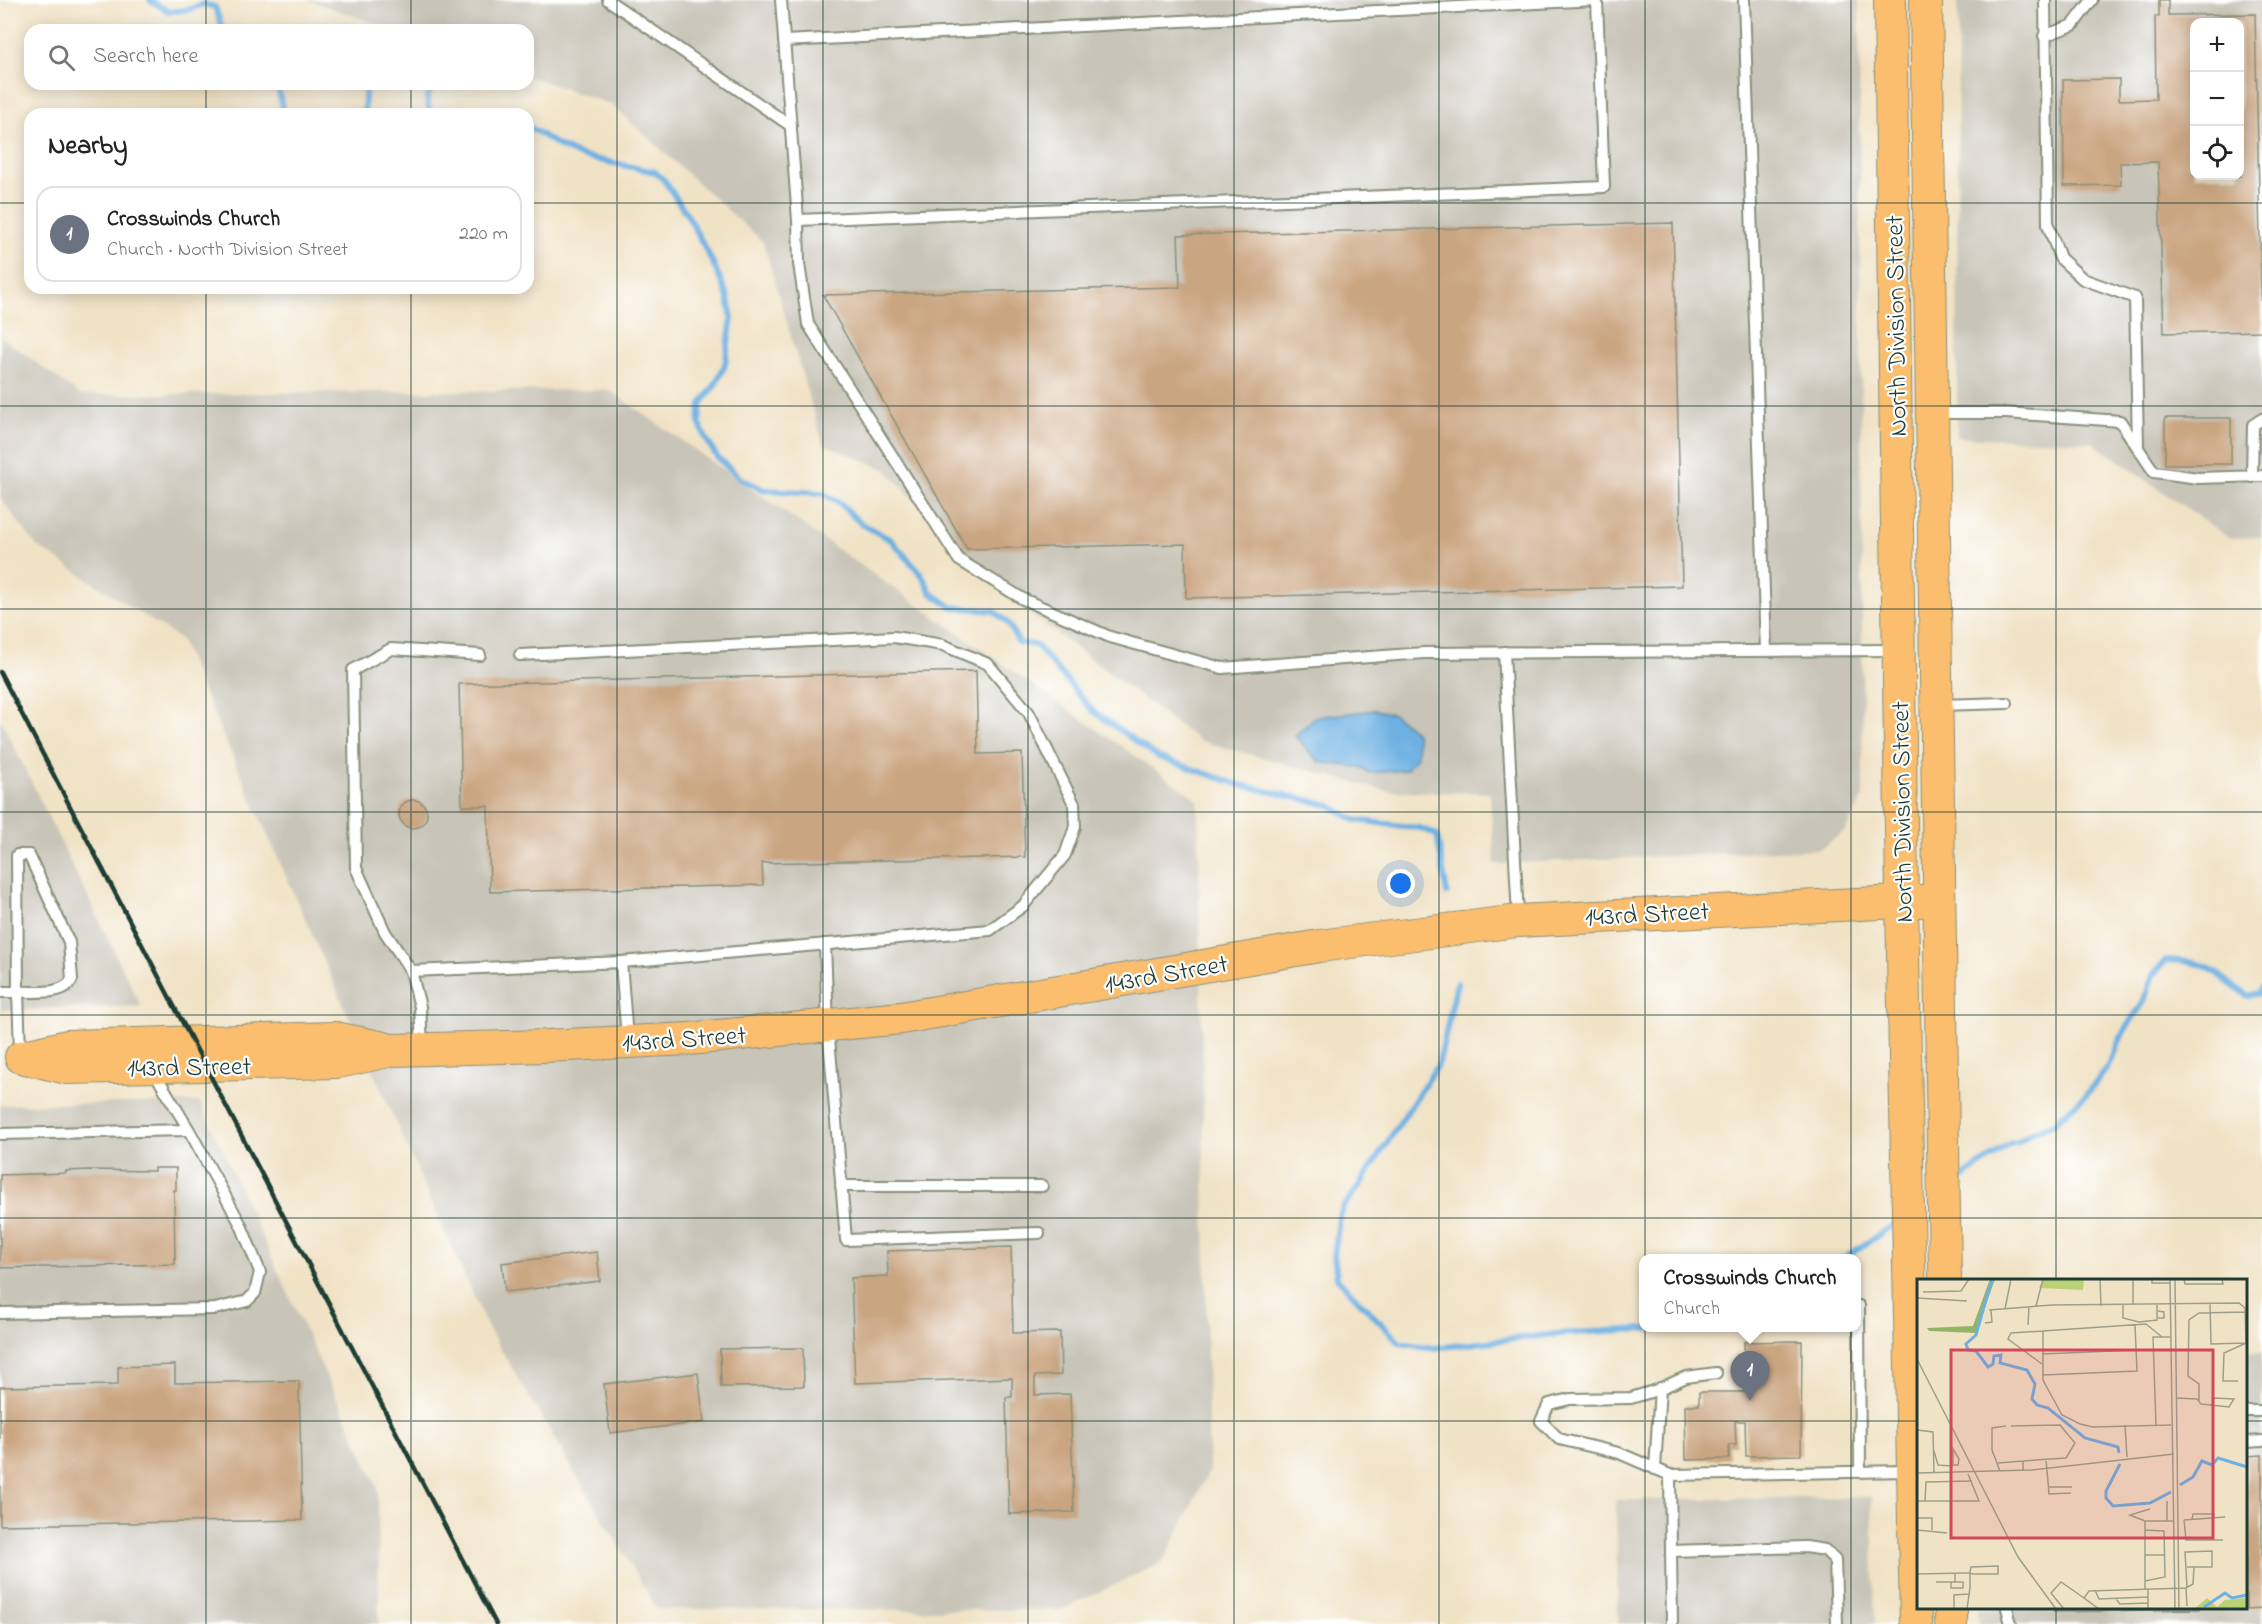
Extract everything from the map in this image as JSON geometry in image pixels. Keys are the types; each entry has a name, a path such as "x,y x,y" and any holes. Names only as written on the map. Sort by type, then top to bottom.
{"main road":[{"name":"North Division Street","path":"1890,0 1902,901 1916,1471 1916,1624"},
{"name":"North Division Street","path":"1926,0 1945,1279"},
{"name":"143rd Street","path":"10,1057 67,1068 338,1062 407,1049 690,1039 828,1026 958,1008 1319,946 1518,921 1939,900"},
{"name":"143rd Street","path":"10,1057 67,1046 334,1038 407,1049"}],"lane":[{"path":"608,0 791,126"},
{"path":"781,0 798,220 799,264 808,324 959,560 1023,599 1110,637 1222,668 1424,653 1900,651"},
{"path":"784,41 1597,0 1604,187 798,220"},
{"path":"1744,0 1766,651"},
{"path":"2045,0 2048,225 2060,258 2083,279 2135,298 2138,447"},
{"path":"2044,36 2073,25 2092,0"},
{"path":"1931,414 2006,413 2120,421 2154,472 2198,478 2257,476 2253,424 2262,419"},
{"path":"411,971 621,962 990,930 1023,906 1065,855 1075,827 1074,804 1029,713 988,664 943,645 894,637 520,655"},
{"path":"407,1049 420,1007 411,971 386,932 356,868 353,670 391,649 480,655"},
{"path":"1504,652 1518,921"},
{"path":"1936,705 2007,703"},
{"path":"0,992 18,992 62,990 70,985 72,979 69,942 29,855 17,855 18,992 10,1057"},
{"path":"825,944 828,1026 846,1240 1039,1233"},
{"path":"621,962 627,1042"},
{"path":"0,1313 215,1309 247,1301 255,1293 260,1272 241,1225 151,1066"},
{"path":"0,1134 189,1130"},
{"path":"841,1186 1042,1186"},
{"path":"1859,1332 1860,1472"},
{"path":"1716,1373 1686,1377 1630,1398 1570,1399 1549,1404 1542,1421 1559,1439 1619,1453 1670,1475 1916,1471"},
{"path":"1655,1468 1660,1388"},
{"path":"2247,1442 2262,1441"},
{"path":"1670,1475 1671,1624"},
{"path":"1671,1551 1806,1547 1825,1550 1835,1560 1837,1624"},
{"path":"2007,1609 2011,1624"}],"shaded area":[{"path":"308,0 1859,0 1863,798 1845,831 1820,849 1495,864 1490,793 1387,791 1200,741 1004,594 885,469 823,444 763,242 612,105 534,78 534,24 378,24"},
{"path":"1958,0 2262,0 2262,537 2229,538 2092,442 1957,437"},
{"path":"0,336 80,395 609,390 1198,800 1209,1471 1163,1562 1061,1610 657,1609 488,1328 180,639 37,546 0,498"},
{"path":"0,718 141,1006 0,1010"},
{"path":"200,1102 378,1488 379,1624 0,1624 0,1105"},
{"path":"2247,1352 2262,1352 2262,1624 1978,1624 1977,1609 2247,1609"},
{"path":"1872,1497 1875,1624 1618,1624 1616,1500"}],"water":[{"path":"1375,710 1393,714 1415,731 1417,757 1406,770 1369,773 1363,768 1319,762 1295,736 1315,717"}],"building":[{"path":"2159,0 2168,0 2168,15 2255,14 2262,331 2164,333 2158,162 2120,163 2121,185 2064,186 2063,80 2119,79 2119,100 2156,99 2155,16 2159,16"},
{"path":"1673,223 1682,586 1186,598 1185,544 967,549 823,295 1180,287 1178,235"},
{"path":"2165,418 2231,418 2231,464 2165,464"},
{"path":"976,671 978,754 1022,753 1025,857 762,863 763,885 490,892 488,806 462,806 459,684"},
{"path":"413,800 423,804 427,814 423,824 413,828 403,824 399,814 403,804"},
{"path":"154,1168 176,1168 175,1264 0,1268 0,1175 90,1170 154,1171"},
{"path":"1011,1247 1013,1333 1060,1332 1061,1375 1035,1376 1035,1395 1070,1394 1074,1512 1009,1514 1006,1397 1012,1397 1012,1378 855,1383 851,1278 888,1276 887,1251"},
{"path":"597,1252 600,1281 505,1292 502,1263"},
{"path":"1802,1341 1801,1455 1746,1456 1745,1421 1735,1421 1736,1445 1729,1445 1729,1459 1686,1460 1685,1405 1699,1405 1699,1392 1745,1392 1744,1342"},
{"path":"803,1348 804,1386 721,1387 720,1349"},
{"path":"175,1365 175,1383 299,1381 302,1520 0,1525 0,1387 118,1385 118,1367"},
{"path":"698,1373 704,1422 610,1433 604,1384"},
{"path":"2262,1455 2262,1608 2247,1609 2247,1456"},
{"path":"2054,1609 2200,1609 2054,1612"}],"waterway":[{"path":"150,0 169,12 191,9 203,4 215,7 221,24"},
{"path":"278,90 283,108"},
{"path":"364,108 366,90"},
{"path":"429,108 427,98 430,90"},
{"path":"534,130 559,146 581,156 655,172 664,180 688,216 727,295 732,317 725,365 715,385 701,404 699,422 717,457 741,479 764,490 822,493 840,503 860,523 891,540 922,575 931,593 952,607 994,611 1008,623 1019,643 1036,645 1093,711 1158,757 1240,785 1329,805 1355,820 1420,828 1437,835 1447,893"},
{"path":"1954,1184 2011,1143 2017,1143 2032,1132 2052,1125 2086,1095 2107,1068 2124,1031 2143,1003 2153,975 2166,960 2190,962 2207,967 2248,996 2259,993 2262,988"},
{"path":"1457,983 1439,1063 1343,1207 1334,1255 1337,1278 1400,1343 1434,1348 1557,1334 1639,1329"},
{"path":"1850,1254 1898,1222"}],"railway":[{"path":"0,672 496,1624"}],"place":[{"name":"Crosswinds Church","path":"1750,1401"}]}
